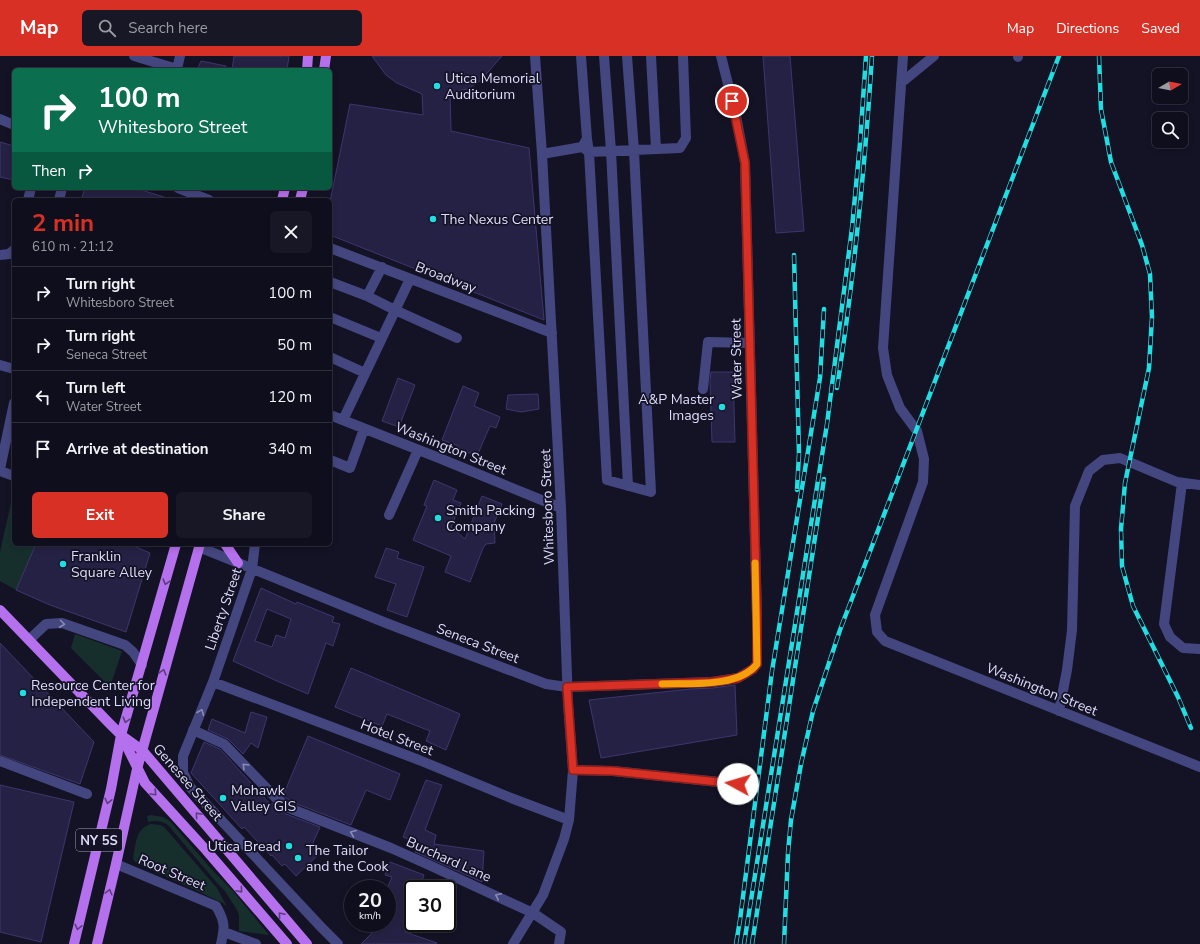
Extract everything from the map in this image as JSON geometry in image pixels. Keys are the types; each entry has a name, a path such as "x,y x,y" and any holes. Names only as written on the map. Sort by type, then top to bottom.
{"main road":[{"path":"307,68 308,56"},
{"path":"324,68 326,56"},
{"name":"NY 5S","path":"74,944 111,789 121,735 175,546"},
{"name":"NY 5S","path":"97,944 137,769 199,546"},
{"path":"226,546 238,563"},
{"name":"Genesee Street","path":"0,610 121,735 142,750 307,944"},
{"name":"Genesee Street","path":"121,735 145,783 287,944"}],"street":[{"path":"134,56 174,68"},
{"path":"177,68 180,56"},
{"name":"Whitesboro Street","path":"513,944 543,895 564,839 569,820 573,770 567,687 561,508 552,332 535,56"},
{"path":"581,56 607,480 651,492 634,151 627,56"},
{"path":"604,56 611,151 628,486"},
{"path":"651,56 656,149"},
{"path":"542,154 586,146 611,151 680,148 686,138 683,56"},
{"name":"Water Street","path":"721,56 736,116 745,163 757,664"},
{"path":"901,83 903,56"},
{"path":"901,83 934,56"},
{"name":"Washington Street","path":"901,83 883,348 887,375 900,408 917,431 924,459 923,482 876,615 877,632 885,642 1200,767"},
{"path":"0,119 12,124"},
{"path":"182,193 201,198"},
{"name":"Broadway","path":"332,249 552,332"},
{"path":"0,255 9,254 12,252"},
{"path":"367,296 382,267"},
{"path":"343,420 410,278"},
{"path":"332,283 367,296 457,338"},
{"path":"332,318 381,338"},
{"path":"704,389 708,342 750,343"},
{"path":"332,358 365,373"},
{"path":"0,364 12,368"},
{"path":"12,413 0,470 12,475"},
{"name":"Washington Street","path":"332,419 343,420 561,508"},
{"path":"332,461 350,468 364,429"},
{"path":"389,515 418,450"},
{"path":"1059,711 1067,670 1072,630 1075,506 1089,471 1103,460 1120,458 1177,482 1200,484"},
{"path":"1182,483 1164,624 1170,637 1183,648 1200,649"},
{"name":"Seneca Street","path":"201,546 252,569 386,624 546,684 567,687 712,682 738,678 753,669 757,664"},
{"name":"Liberty Street","path":"256,546 252,569 213,682 183,756 183,772 190,786 338,944"},
{"path":"29,640 46,624 62,623 125,645 133,652 142,665"},
{"name":"Hotel Street","path":"213,682 419,760 569,820"},
{"name":"Burchard Lane","path":"193,730 224,744 276,798 289,808 398,851 533,913 561,932 559,944"},
{"path":"0,761 86,794"},
{"path":"573,770 613,771 738,784"},
{"name":"Root Street","path":"116,864 216,906 223,917 224,932"},
{"path":"221,944 224,932 256,944"}],"green space":[{"path":"12,498 12,546 35,546 16,590 0,581 0,552"},
{"path":"75,634 122,651 110,687 71,648"},
{"path":"151,815 163,817 171,822 212,870 233,891 269,935 239,931 239,915 225,891 168,825 159,821 148,822 147,816"},
{"path":"151,824 164,827 217,888 227,907 223,903 135,862 133,859 139,833 146,826"}],"building":[{"path":"234,56 289,56 287,68 232,68"},
{"name":"The Nexus Center","path":"372,56 502,56 481,80 468,89 450,92 451,131 529,148 544,320 332,236 331,198 350,104 423,115 422,94 397,83 386,75"},
{"path":"763,56 790,56 804,231 776,233"},
{"path":"201,61 226,66 226,68 198,68"},
{"path":"0,142 12,145 12,180 0,177"},
{"path":"84,190 141,190 167,198 85,198 82,197"},
{"name":"A&P Master Images","path":"711,372 733,372 735,442 712,442"},
{"path":"398,378 415,385 399,427 382,421"},
{"path":"463,386 479,393 474,406 500,417 496,428 490,426 477,456 458,448 459,446 442,440"},
{"path":"538,394 539,409 521,412 506,409 508,395"},
{"path":"434,480 457,490 453,500 461,503 451,527 465,539 482,496 502,504 494,523 495,543 486,544 483,548 470,582 445,572 451,556 413,540 427,506 424,505"},
{"path":"35,546 134,546 150,553 126,632 50,605 16,590"},
{"path":"386,548 399,552 397,558 424,567 407,617 387,610 396,584 375,577"},
{"path":"261,588 296,604 297,602 334,617 332,622 340,624 333,646 326,643 308,694 233,661","holes":["267,609 291,619 285,638 276,635 272,647 255,641"]},
{"name":"Resource Center for Independent Living","path":"0,643 94,742 80,784 0,755"},
{"path":"351,668 460,714 446,750 426,741 430,731 387,714 382,726 335,707"},
{"path":"735,685 737,735 601,758 589,700"},
{"path":"251,712 267,717 258,748 251,743 243,754 228,739 208,730 212,719 245,733"},
{"path":"308,736 400,774 390,800 366,790 351,825 292,802 283,796"},
{"path":"204,742 220,749 271,805 272,803 286,814 320,827 312,845 319,854 296,876 285,864 282,866 272,855 271,856 244,827 242,829 191,773"},
{"path":"426,780 442,785 425,830 436,835 434,844 484,851 482,882 415,852 418,843 403,837"},
{"path":"0,785 74,802 41,942 0,932"},
{"path":"390,862 424,875 422,880 404,880 404,932 437,943 436,944 361,944 373,932 396,932 396,880 391,880 392,877 385,875"}],"railway":[{"path":"744,944 827,424 852,228 866,56"},
{"path":"837,388 849,305 858,222 872,56"},
{"path":"784,944 791,820 801,764 813,711 840,630 1059,56"},
{"path":"1099,56 1101,109 1111,162 1142,245 1150,274 1152,317 1149,368 1125,483 1121,529 1122,566 1133,606 1178,697 1191,728"},
{"path":"794,255 799,454 797,490"},
{"path":"736,944 772,671 820,378 824,309"},
{"path":"752,944 824,479"}],"slow traffic":[{"path":"662,684 712,682 738,678 753,669 757,664 755,563"}],"place":[{"name":"Utica Memorial Auditorium","path":"437,86"},
{"name":"The Nexus Center","path":"433,219"},
{"name":"A&P Master Images","path":"722,407"},
{"name":"Smith Packing Company","path":"438,518"},
{"name":"Franklin Square Alley","path":"63,564"},
{"name":"Resource Center for Independent Living","path":"23,693"},
{"name":"Mohawk Valley GIS","path":"223,798"},
{"name":"Utica Bread","path":"289,846"},
{"name":"The Tailor and the Cook","path":"298,858"}],"route":[{"path":"732,101 745,163 748,224 757,664 753,669 738,678 712,682 567,687 573,770 613,771 738,784"}]}
